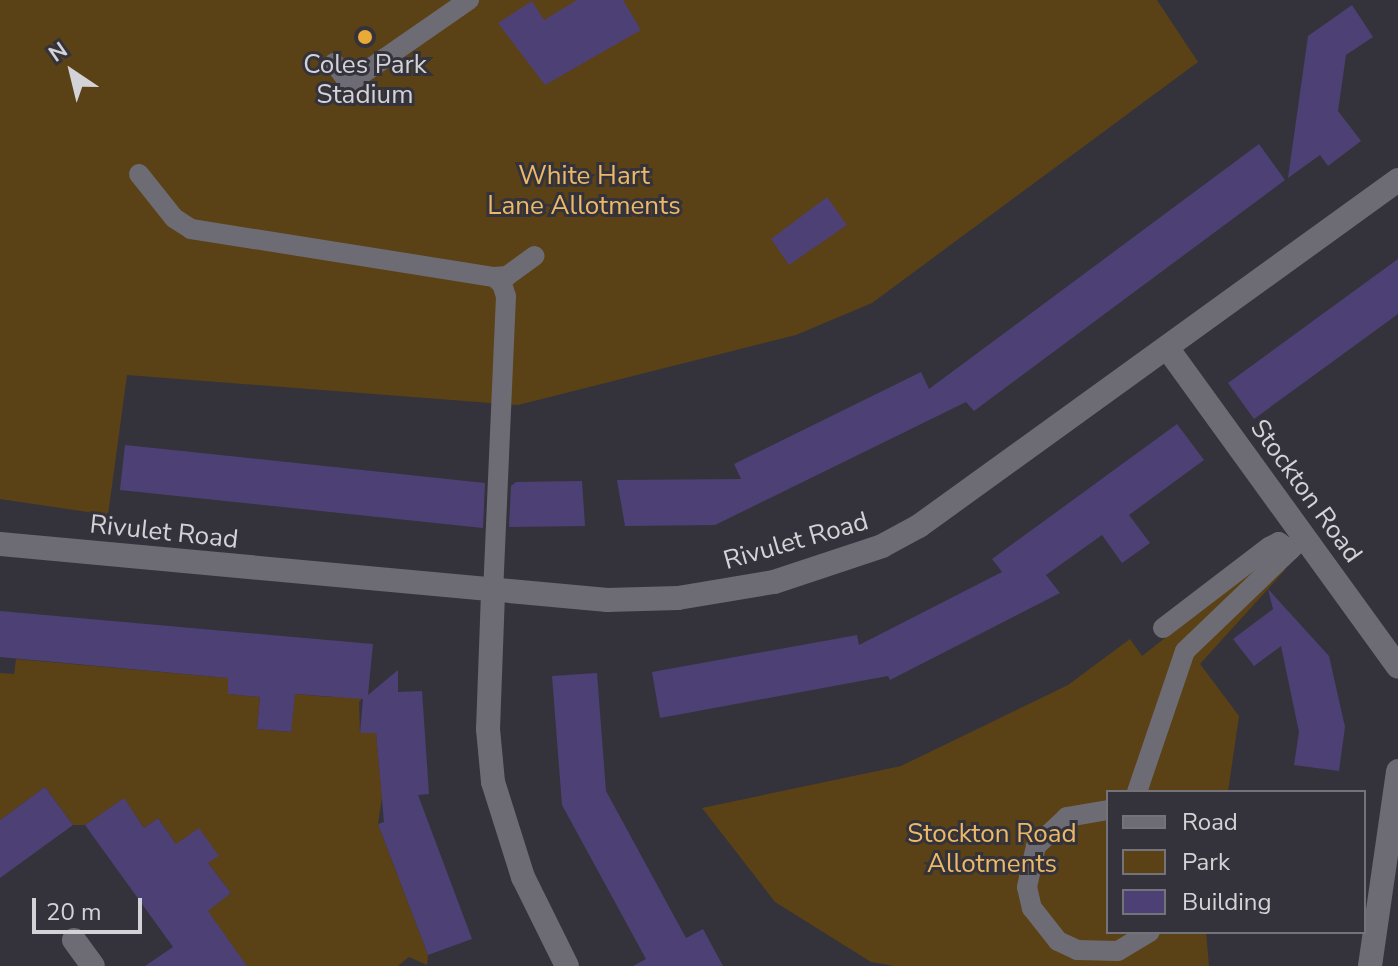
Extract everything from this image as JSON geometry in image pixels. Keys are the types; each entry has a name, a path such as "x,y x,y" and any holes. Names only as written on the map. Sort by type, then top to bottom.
{"street":[{"name":"Rivulet Road","path":"0,544 493,593 678,598 774,582 843,561 919,526 1398,180"},
{"name":"Stockton Road","path":"1168,349 1298,543 1394,657"},
{"path":"493,593 488,716 493,782 523,877 567,966"},
{"path":"1370,966 1392,874 1398,771"},
{"path":"74,940 93,966"}],"lane":[{"path":"334,63 349,83 469,0"},
{"path":"139,174 174,218 191,229 494,277 528,262 506,296 493,593"},
{"path":"494,277 506,296"},
{"path":"1163,628 1269,547 1279,542 1298,543"},
{"path":"1138,790 1185,651 1298,543"},
{"path":"1106,810 1067,817 1036,846 1027,887 1032,908 1058,941 1077,950 1118,951 1147,934"}],"green space":[{"name":"White Hart Lane Allotments","path":"0,0 1157,0 1198,62 872,303 796,335 518,405 127,375 108,515 0,499"},
{"name":"Stockton Road Allotments","path":"1274,553 1285,570 1200,664 1239,716 1228,790 1106,790 1106,934 1206,934 1209,966 894,966 871,962 775,902 702,808 901,766 1068,685 1130,639 1142,656"},
{"path":"16,659 228,678 228,694 260,697 257,729 290,732 295,694 330,697 368,690 359,702 360,733 376,733 382,797 378,824 428,955 427,965 409,957 398,966 247,966 224,935 186,927 231,893 208,863 176,844 158,818 144,828 124,799 85,825 73,825 45,787 0,820 0,673 14,674"}],"building":[{"path":"577,0 623,0 641,30 545,85 498,23 532,1 544,20"},
{"path":"1352,5 1373,37 1346,55 1338,111 1361,141 1328,166 1320,155 1288,178 1308,36"},
{"path":"1259,144 1285,180 974,411 966,402 715,525 625,526 617,480 741,479 734,464 921,372 929,389"},
{"path":"827,197 847,225 789,265 771,239"},
{"path":"1398,259 1398,314 1254,419 1228,383"},
{"path":"1177,424 1204,460 1129,515 1150,543 1122,563 1102,535 1046,575 1060,593 890,680 888,676 660,718 652,672 857,635 859,645 1002,572 992,559"},
{"path":"125,445 485,483 483,528 120,490"},
{"path":"582,481 585,526 509,527 511,486 516,482"},
{"path":"1268,589 1329,656 1345,727 1339,771 1294,765 1299,732 1281,646 1254,666 1233,639 1273,609"},
{"path":"0,611 373,644 368,695 398,670 398,692 422,691 429,794 418,795 472,939 428,955 378,824 384,822 376,733 360,733 363,699 295,694 291,732 257,729 260,697 228,694 228,678 0,657"},
{"path":"597,673 606,791 686,938 703,929 723,966 633,966 646,959 562,805 552,676"},
{"path":"45,787 73,825 0,878 0,820"},
{"path":"124,798 144,828 158,818 176,844 199,828 219,856 208,863 231,893 208,911 247,966 145,966 173,947 85,825"}],"place":[{"name":"Coles Park Stadium","path":"365,37"}]}
